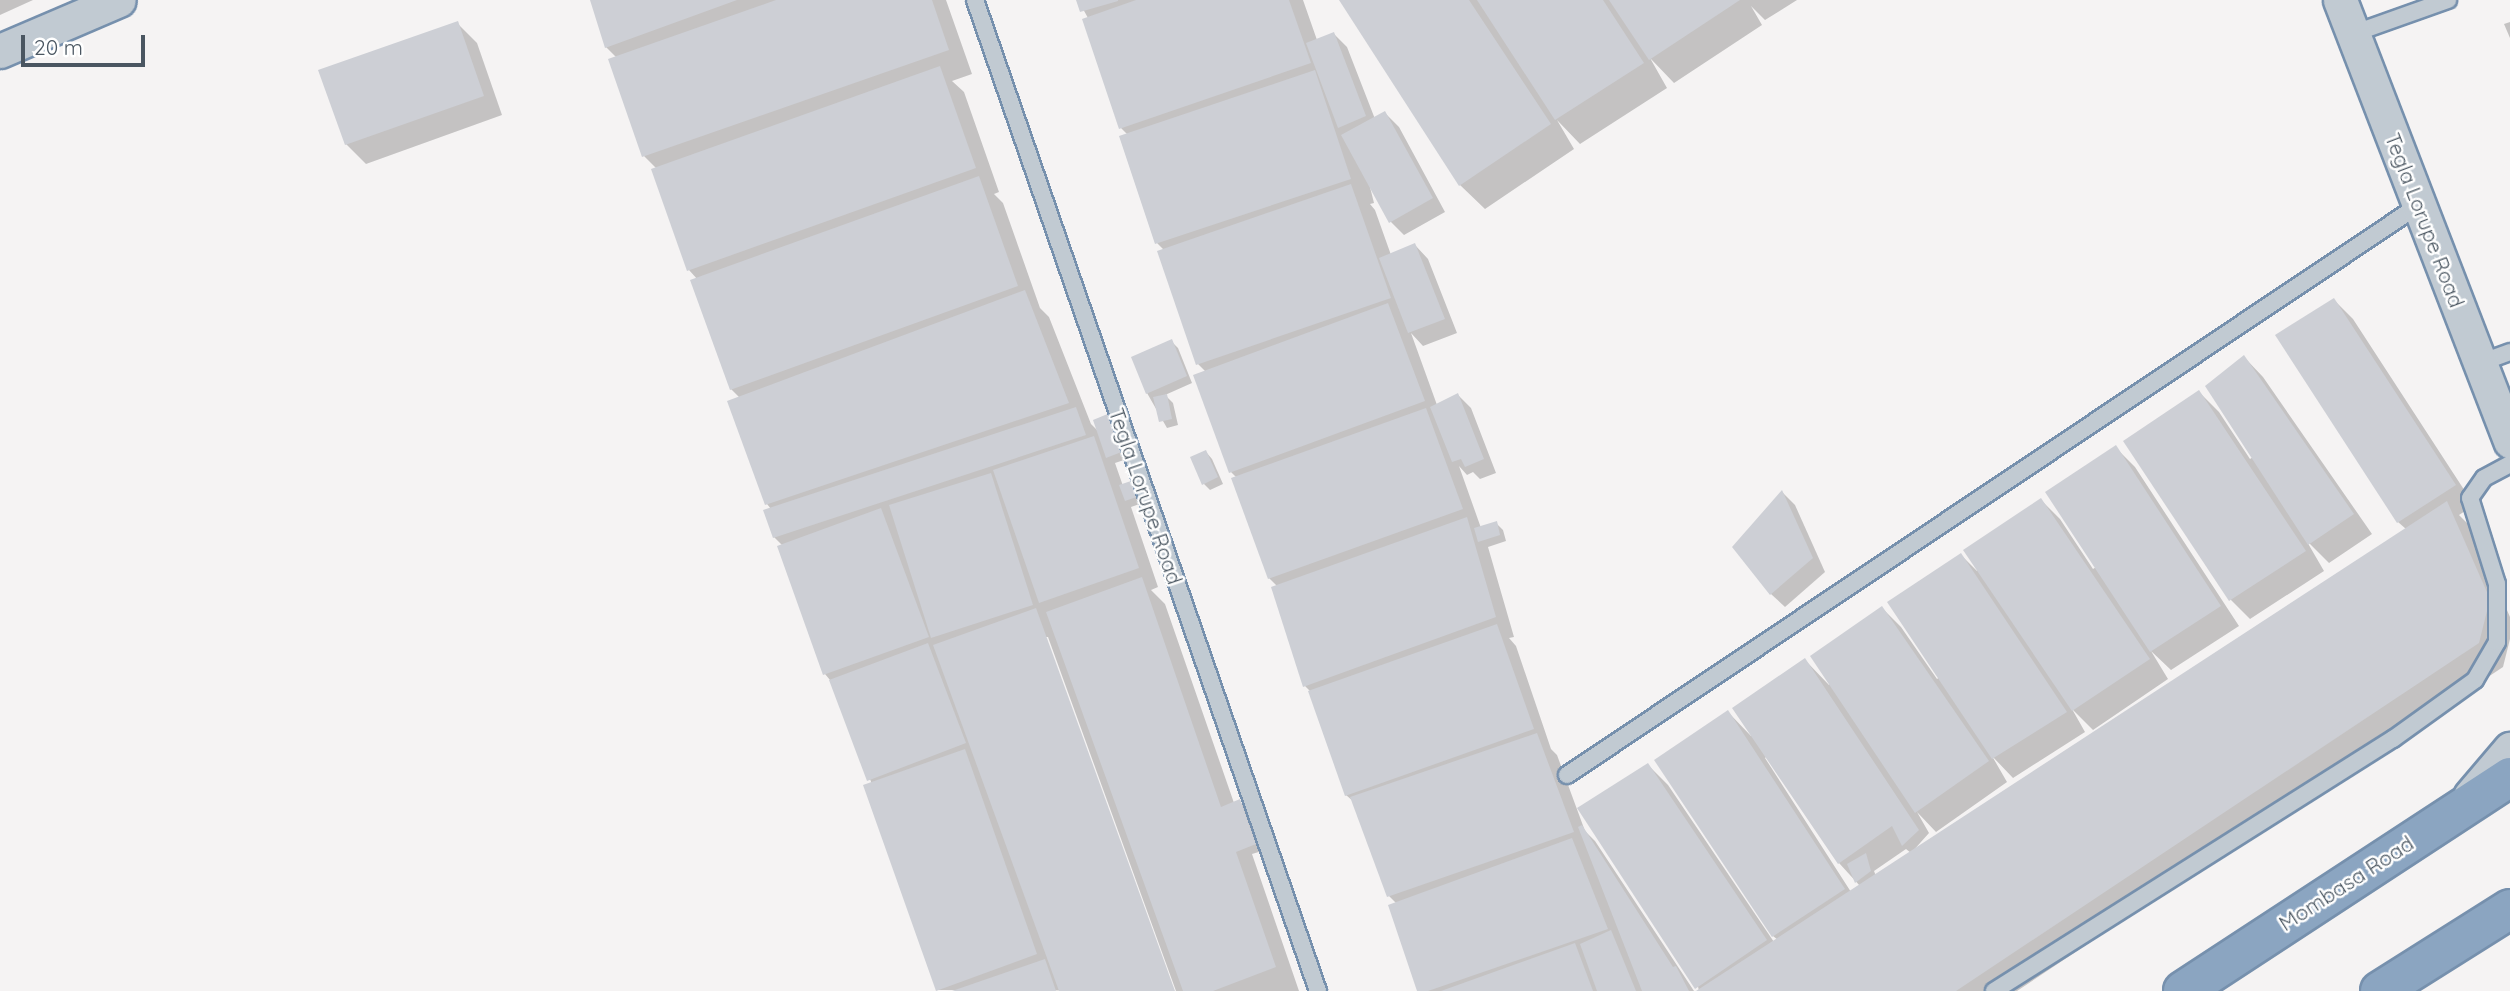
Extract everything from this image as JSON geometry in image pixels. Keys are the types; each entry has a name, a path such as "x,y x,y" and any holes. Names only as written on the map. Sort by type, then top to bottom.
{"highway":[{"name":"Mombasa Road","path":"2183,991 2510,777"},
{"path":"2380,991 2510,909"}],"street":[{"path":"0,51 120,0"},
{"name":"Tegla Lorupe Road","path":"2340,0 2419,205 2495,358 2510,441"},
{"path":"2459,808 2510,749"}],"lane":[{"name":"Tegla Lorupe Road","path":"975,0 1318,991"},
{"path":"2352,34 2448,0"},
{"path":"1567,775 2419,205"},
{"path":"1994,991 2393,739 2475,680 2497,642 2497,584 2470,498 2484,478 2510,464"}],"building":[{"path":"590,0 737,0 605,48"},
{"path":"776,0 932,0 949,50 642,157 608,59"},
{"path":"1076,0 1118,0 1118,1 1080,12"},
{"path":"1136,0 1289,0 1311,63 1119,129 1082,19"},
{"path":"1339,0 1469,0 1551,124 1459,186"},
{"path":"1477,0 1603,0 1644,63 1555,120"},
{"path":"1609,0 1740,0 1649,60"},
{"path":"458,21 484,96 345,145 318,70"},
{"path":"1334,32 1366,116 1338,128 1306,43"},
{"path":"940,66 976,168 687,271 651,169"},
{"path":"1315,70 1351,179 1155,244 1119,136"},
{"path":"1385,111 1433,198 1389,223 1341,135"},
{"path":"979,176 1018,286 730,390 690,280"},
{"path":"1351,184 1391,298 1196,365 1157,251"},
{"path":"1415,243 1445,319 1408,333 1379,258"},
{"path":"1025,290 1069,403 765,505 727,401"},
{"path":"2334,298 2456,485 2397,523 2275,335"},
{"path":"1388,303 1425,401 1229,473 1193,375"},
{"path":"1172,339 1187,376 1146,394 1131,357"},
{"path":"2244,355 2354,514 2308,545 2205,386"},
{"path":"2199,390 2306,551 2229,601 2123,441"},
{"path":"1458,393 1484,459 1465,467 1461,459 1452,462 1430,407"},
{"path":"1167,394 1172,419 1159,422 1153,397"},
{"path":"1076,407 1086,435 773,538 763,510"},
{"path":"1426,408 1463,509 1268,579 1231,478"},
{"path":"1110,413 1124,451 1106,458 1093,420"},
{"path":"1094,436 1139,568 1039,603 993,470"},
{"path":"2116,445 2221,606 2150,652 2045,492"},
{"path":"1206,450 1218,477 1202,485 1190,457"},
{"path":"991,473 1033,605 931,638 889,505"},
{"path":"1146,476 1151,492 1125,501 1119,485"},
{"path":"1782,490 1813,558 1770,595 1732,547"},
{"path":"2041,498 2150,659 2072,711 1963,550"},
{"path":"2447,501 2490,599 2479,643 1956,991 1696,991"},
{"path":"881,508 929,637 823,675 777,546"},
{"path":"1467,517 1496,617 1303,687 1271,587"},
{"path":"1497,521 1500,535 1478,542 1474,528"},
{"path":"1961,553 2067,712 1992,759 1887,602"},
{"path":"1142,577 1221,807 1240,799 1256,844 1236,852 1276,967 1213,991 1183,991 1046,612"},
{"path":"1882,606 1989,761 1915,813 1810,656"},
{"path":"1036,608 1175,991 1059,991 933,645"},
{"path":"1497,624 1534,729 1345,796 1308,691"},
{"path":"928,643 966,743 867,781 829,680"},
{"path":"1805,658 1919,830 1902,846 1892,826 1838,864 1732,708"},
{"path":"1728,710 1845,889 1772,937 1654,760"},
{"path":"1537,733 1574,832 1387,897 1350,797"},
{"path":"965,749 1037,954 936,991 863,785"},
{"path":"1648,763 1767,940 1695,989 1577,808"},
{"path":"1582,825 1673,967 1676,966 1689,991 1642,991 1578,827"},
{"path":"1572,838 1608,929 1428,991 1417,991 1388,905"},
{"path":"1866,853 1871,871 1855,883 1847,864"},
{"path":"1611,930 1636,991 1597,991 1580,944"},
{"path":"1575,943 1593,991 1441,991"},
{"path":"1045,959 1056,991 952,991"}]}
